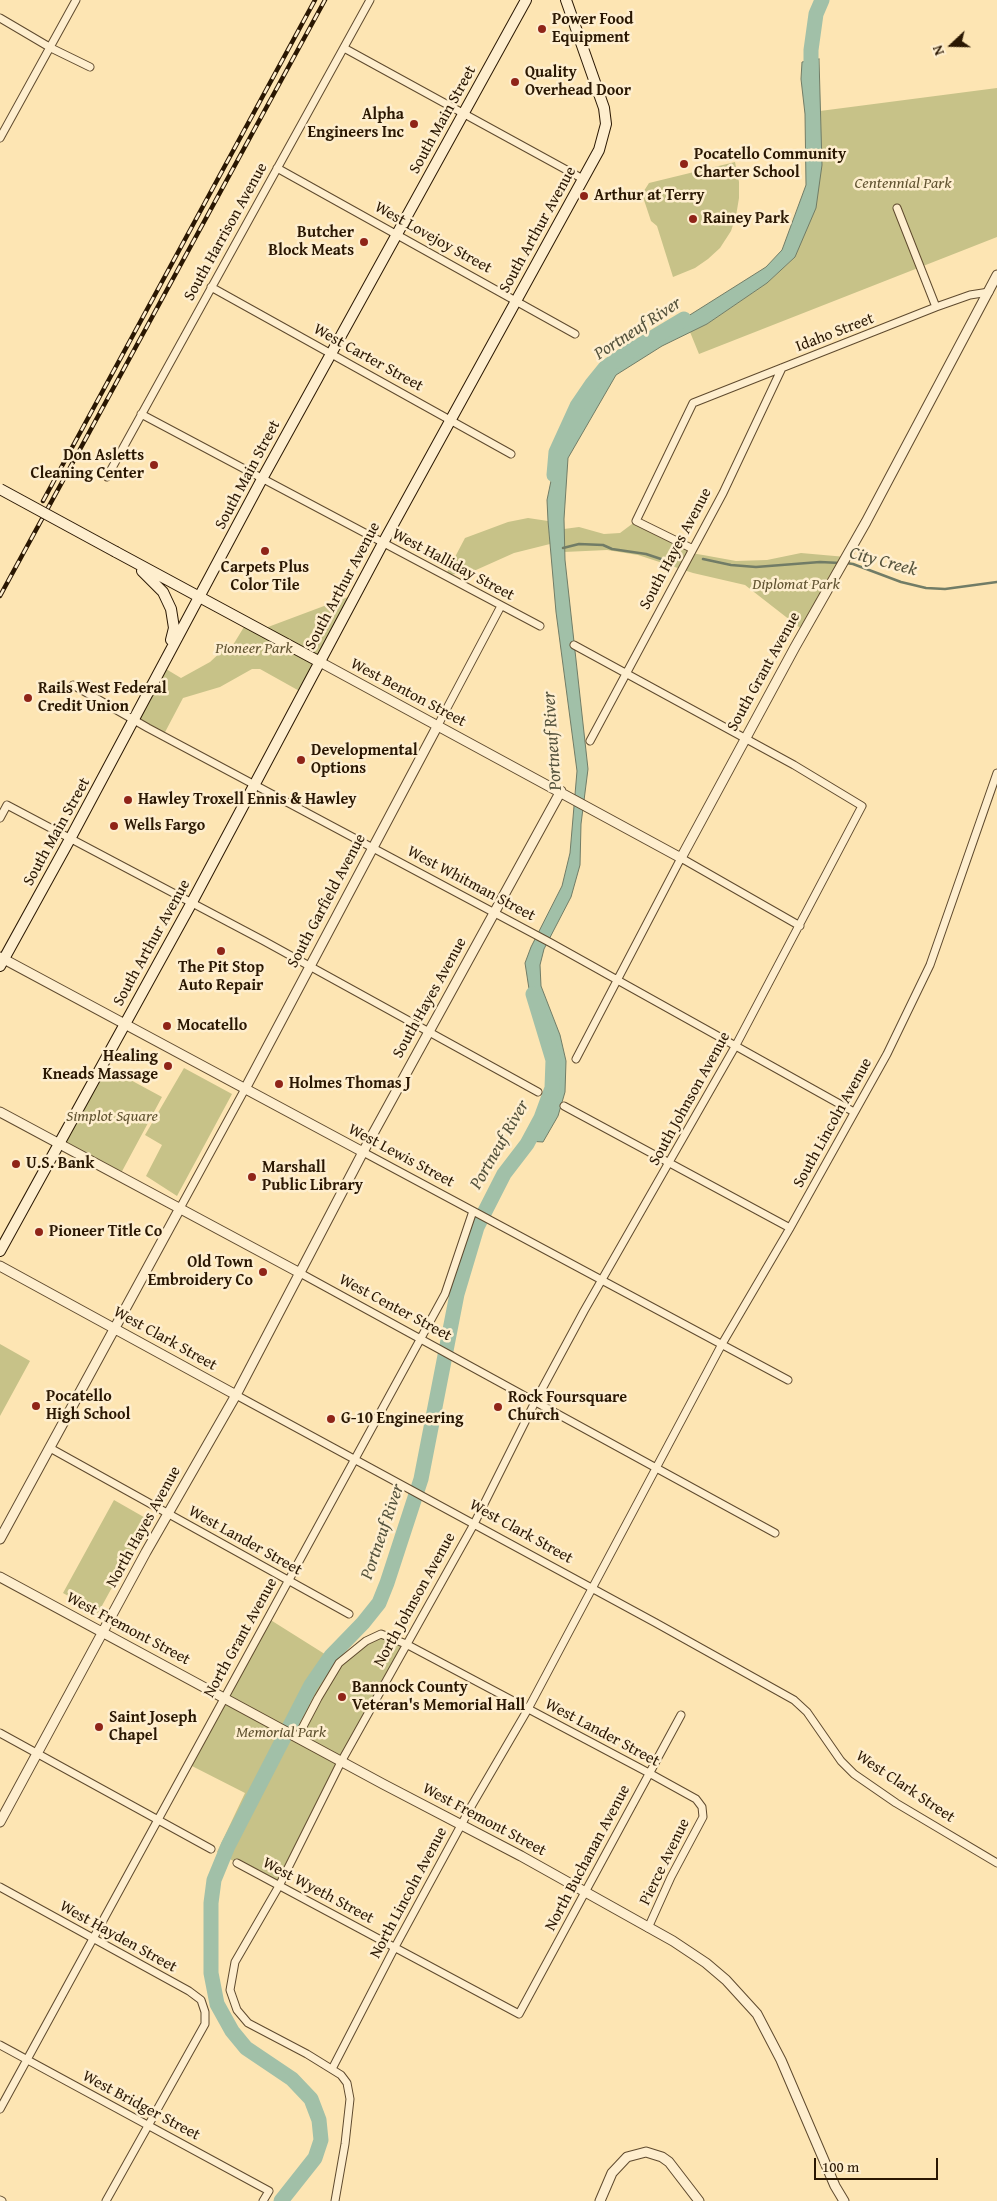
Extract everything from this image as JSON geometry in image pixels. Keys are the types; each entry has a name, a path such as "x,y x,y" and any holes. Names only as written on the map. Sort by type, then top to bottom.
{"main road":[{"name":"South Main Street","path":"1,961 70,839 262,478 526,0"},
{"name":"South Arthur Avenue","path":"0,1250 191,904 383,543 599,150 606,124 604,108 566,0"},
{"name":"West Benton Street","path":"0,489 320,662"},
{"path":"130,560 162,592 171,609 174,628 164,660"}],"street":[{"path":"0,138 76,0"},
{"name":"South Harrison Avenue","path":"107,477 370,0"},
{"path":"0,18 50,48 90,67"},
{"path":"344,48 583,179"},
{"name":"West Lovejoy Street","path":"277,168 575,334"},
{"path":"897,208 936,307"},
{"name":"South Grant Avenue","path":"576,1059 744,739 846,557 997,275"},
{"name":"West Carter Street","path":"211,287 511,454"},
{"name":"Idaho Street","path":"693,549 636,521 693,403 936,307 970,295 989,292"},
{"name":"South Hayes Avenue","path":"590,741 723,493 782,368"},
{"name":"West Halliday Street","path":"141,414 540,626"},
{"name":"South Garfield Avenue","path":"179,1210 501,606"},
{"path":"574,645 744,739"},
{"name":"West Benton Street","path":"320,662 561,791 800,926"},
{"name":"West Whitman Street","path":"73,685 134,720 532,933 854,1112"},
{"name":"South Johnson Avenue","path":"535,1402 601,1280 671,1162 736,1045 862,806 744,739"},
{"name":"South Lincoln Avenue","path":"655,1468 722,1344 790,1228 887,1054 930,965 997,773"},
{"name":"South Hayes Avenue","path":"300,1273 363,1152 561,791"},
{"path":"0,818 7,806 310,967 538,1092"},
{"name":"West Lewis Street","path":"1,961 124,1024 788,1380"},
{"path":"564,1106 671,1162 790,1228"},
{"name":"West Center Street","path":"0,1112 59,1142 179,1210 300,1273 776,1533"},
{"path":"0,1539 179,1210"},
{"path":"420,1338 445,1294 473,1211"},
{"name":"West Clark Street","path":"0,1266 794,1700 807,1712 841,1761 854,1774 896,1802 997,1863"},
{"name":"North Hayes Avenue","path":"0,1822 102,1632 236,1394 300,1273"},
{"name":"North Grant Avenue","path":"0,2109 420,1338"},
{"name":"North Johnson Avenue","path":"332,2069 248,2023 237,2010 230,1990 236,1962 279,1886 341,1762 474,1524 535,1402"},
{"name":"West Lander Street","path":"50,1448 349,1614"},
{"name":"North Lincoln Avenue","path":"332,2069 395,1947 461,1825 528,1709 655,1468"},
{"name":"West Fremont Street","path":"0,1577 585,1892 673,1941 706,1963 726,1980 757,2014 781,2060 834,2186 844,2201"},
{"name":"West Lander Street","path":"297,1738 339,1663 366,1641 381,1634 406,1644 649,1773 696,1799 702,1807"},
{"name":"North Buchanan Avenue","path":"519,2014 681,1715"},
{"path":"0,1733 211,1848"},
{"name":"Pierce Avenue","path":"648,1928 671,1877 703,1817 702,1807"},
{"name":"West Wyeth Street","path":"237,1863 519,2014"},
{"name":"West Hayden Street","path":"0,1887 189,1991 200,2000 205,2012 205,2024 148,2124"},
{"name":"West Bridger Street","path":"0,2045 269,2191 263,2201"},
{"path":"332,2069 347,2083 350,2099 345,2144 335,2201"},
{"path":"106,2201 148,2124"},
{"path":"600,2201 612,2173 627,2157 646,2152 662,2157 669,2162 699,2201"}],"green space":[{"name":"Centennial Park","path":"997,88 997,237 699,354 690,332 707,324 767,283 795,257 822,165 820,111"},
{"name":"Rainey Park","path":"735,162 739,182 739,198 731,231 720,248 708,259 695,268 673,277 657,226 651,221 642,194 649,183"},
{"path":"528,518 548,521 550,544 514,553 476,570 445,576 465,538 508,522"},
{"name":"Diplomat Park","path":"636,521 693,549 691,553 736,561 767,560 801,553 846,557 804,631 745,585 693,573 638,555 607,550 564,552 564,529 579,527 604,534 620,533"},
{"name":"Pioneer Park","path":"356,594 303,693 260,669 252,669 220,687 183,698 163,736 134,720 161,666 181,678 210,662 224,649 233,645 247,622 260,630"},
{"name":"Simplot Square","path":"101,1064 162,1097 120,1175 59,1142"},
{"path":"184,1068 232,1094 177,1196 146,1176 162,1145 145,1135"},
{"path":"0,1344 30,1361 0,1416"},
{"path":"114,1500 149,1520 98,1613 63,1593"},
{"name":"Memorial Park","path":"269,1619 339,1663 381,1634 406,1644 279,1886 217,1852 245,1793 188,1764"}],"shaded area":[{"path":"819,59 822,165 816,208 795,257 767,283 707,324 662,346 616,375 568,458 564,519 565,560 588,769 581,824 580,865 571,897 544,949 540,965 541,986 560,1035 566,1061 565,1092 558,1116 543,1142 527,1141 552,1103 558,1064 551,1032 534,1004 529,989 525,963 531,947 562,886 570,853 577,771 556,612 548,521 547,500 556,457 577,406 612,364 766,267 782,250 806,185 805,114 801,79 802,62"}],"waterway":[{"name":"Portneuf River","path":"811,80 811,50 816,14 822,0"},
{"name":"Portneuf River","path":"554,475 556,452 577,406 605,368 684,319"},
{"name":"City Creek","path":"563,548 579,544 603,545 612,549 646,554 673,563"},
{"name":"City Creek","path":"703,559 731,565 756,567 820,562 840,563"},
{"name":"City Creek","path":"846,563 901,582 926,588 945,589 997,582"},
{"name":"Portneuf River","path":"281,2201 315,2158 321,2140 319,2120 311,2099 292,2079 246,2048 232,2031 217,2004 211,1973 211,1903 214,1880 228,1846 311,1685 331,1656 363,1623 379,1603 387,1583 421,1479 457,1294 477,1227 504,1174 527,1144 541,1118 552,1088 553,1060 533,994"}],"railway":[{"path":"43,501 315,0"},
{"path":"0,596 325,0"}],"place":[{"name":"Power Food Equipment","path":"542,29"},
{"name":"Quality Overhead Door","path":"515,82"},
{"name":"Alpha Engineers Inc","path":"414,124"},
{"name":"Pocatello Community Charter School","path":"684,164"},
{"name":"Arthur at Terry","path":"584,196"},
{"name":"Rainey Park","path":"693,219"},
{"name":"Butcher Block Meats","path":"364,242"},
{"name":"Don Asletts Cleaning Center","path":"154,465"},
{"name":"Carpets Plus Color Tile","path":"265,551"},
{"name":"Rails West Federal Credit Union","path":"28,698"},
{"name":"Developmental Options","path":"301,760"},
{"name":"Hawley Troxell Ennis & Hawley","path":"128,800"},
{"name":"Wells Fargo","path":"114,826"},
{"name":"The Pit Stop Auto Repair","path":"221,951"},
{"name":"Mocatello","path":"167,1026"},
{"name":"Healing Kneads Massage","path":"168,1066"},
{"name":"Holmes Thomas J","path":"279,1084"},
{"name":"U.S. Bank","path":"16,1164"},
{"name":"Marshall Public Library","path":"252,1177"},
{"name":"Pioneer Title Co","path":"39,1232"},
{"name":"Old Town Embroidery Co","path":"263,1272"},
{"name":"Pocatello High School","path":"36,1406"},
{"name":"Rock Foursquare Church","path":"498,1407"},
{"name":"G-10 Engineering","path":"331,1419"},
{"name":"Bannock County Veteran's Memorial Hall","path":"342,1697"},
{"name":"Saint Joseph Chapel","path":"99,1727"}]}
